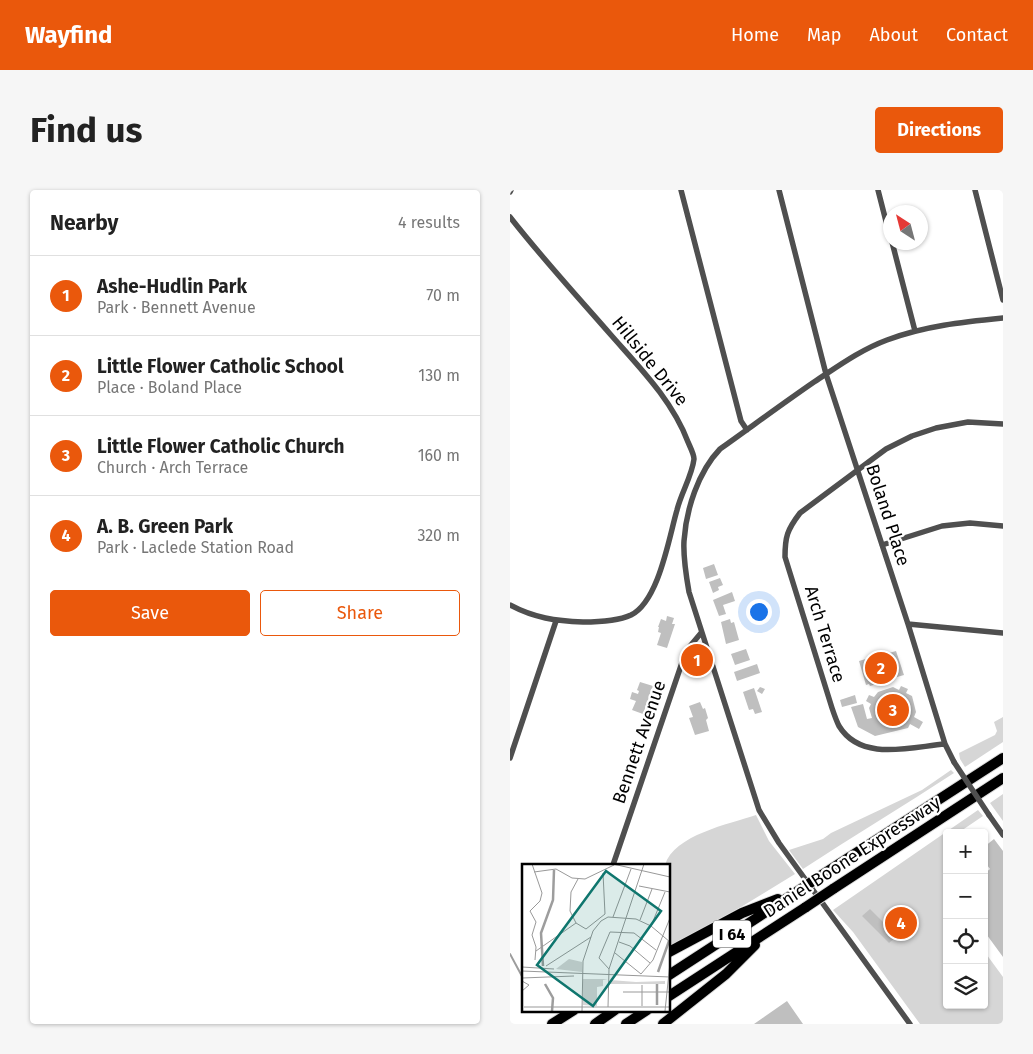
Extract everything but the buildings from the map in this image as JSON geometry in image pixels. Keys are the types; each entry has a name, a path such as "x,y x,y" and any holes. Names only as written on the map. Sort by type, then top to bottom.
{"highway":[{"name":"Daniel Boone Expressway","path":"670,975 1003,758"},
{"name":"Daniel Boone Expressway","path":"670,995 1003,778"},
{"path":"670,951 742,913 795,893"},
{"path":"663,1024 726,974 770,930"},
{"path":"552,1024 571,1012"},
{"path":"595,1024 613,1012"},
{"path":"626,1024 644,1012"}],"street":[{"path":"681,190 741,421 747,430"},
{"name":"Boland Place","path":"779,190 826,374 908,624 945,744 954,762 1003,835"},
{"path":"878,190 883,210"},
{"path":"975,190 1003,300"},
{"name":"Hillside Drive","path":"510,217 662,395 683,429 694,458 677,508 667,550 648,597 633,614 622,618 588,622 556,621 532,616 510,605"},
{"path":"894,250 915,331"},
{"path":"910,1024 779,843 759,810 689,592 684,562 686,522 692,500 711,458 720,449 826,374 865,350 886,340 915,331 960,322 1003,318"},
{"name":"Arch Terrace","path":"945,744 885,750 869,749 858,745 847,736 839,725 832,708 785,557 785,540 789,527 800,514 886,449 912,436 936,428 968,422 1003,424"},
{"path":"882,545 942,526 970,523 1003,526"},
{"path":"510,758 556,621"},
{"path":"908,624 1003,633"},
{"name":"Bennett Avenue","path":"613,864 686,651 702,632"}],"shaded area":[{"path":"1003,717 1003,742 965,767 959,753 995,735 997,731 994,722"},
{"path":"951,770 954,773 803,869 789,850 823,839 831,833 922,790"},
{"path":"1003,794 1003,821 990,803"},
{"path":"978,810 983,816 964,829 950,829"},
{"path":"756,815 769,841 795,874 741,907 670,945 670,864 666,864 670,855 679,846 691,838"},
{"path":"943,834 943,1009 988,1009 988,956 1003,977 1003,1024 920,1024 853,932 833,910"}],"waterway":[{"path":"510,954 522,976"}],"place":[{"name":"Ashe-Hudlin Park","path":"697,660"},
{"name":"Little Flower Catholic School","path":"881,668"},
{"name":"Little Flower Catholic Church","path":"893,710"},
{"name":"A. B. Green Park","path":"901,923"}]}
